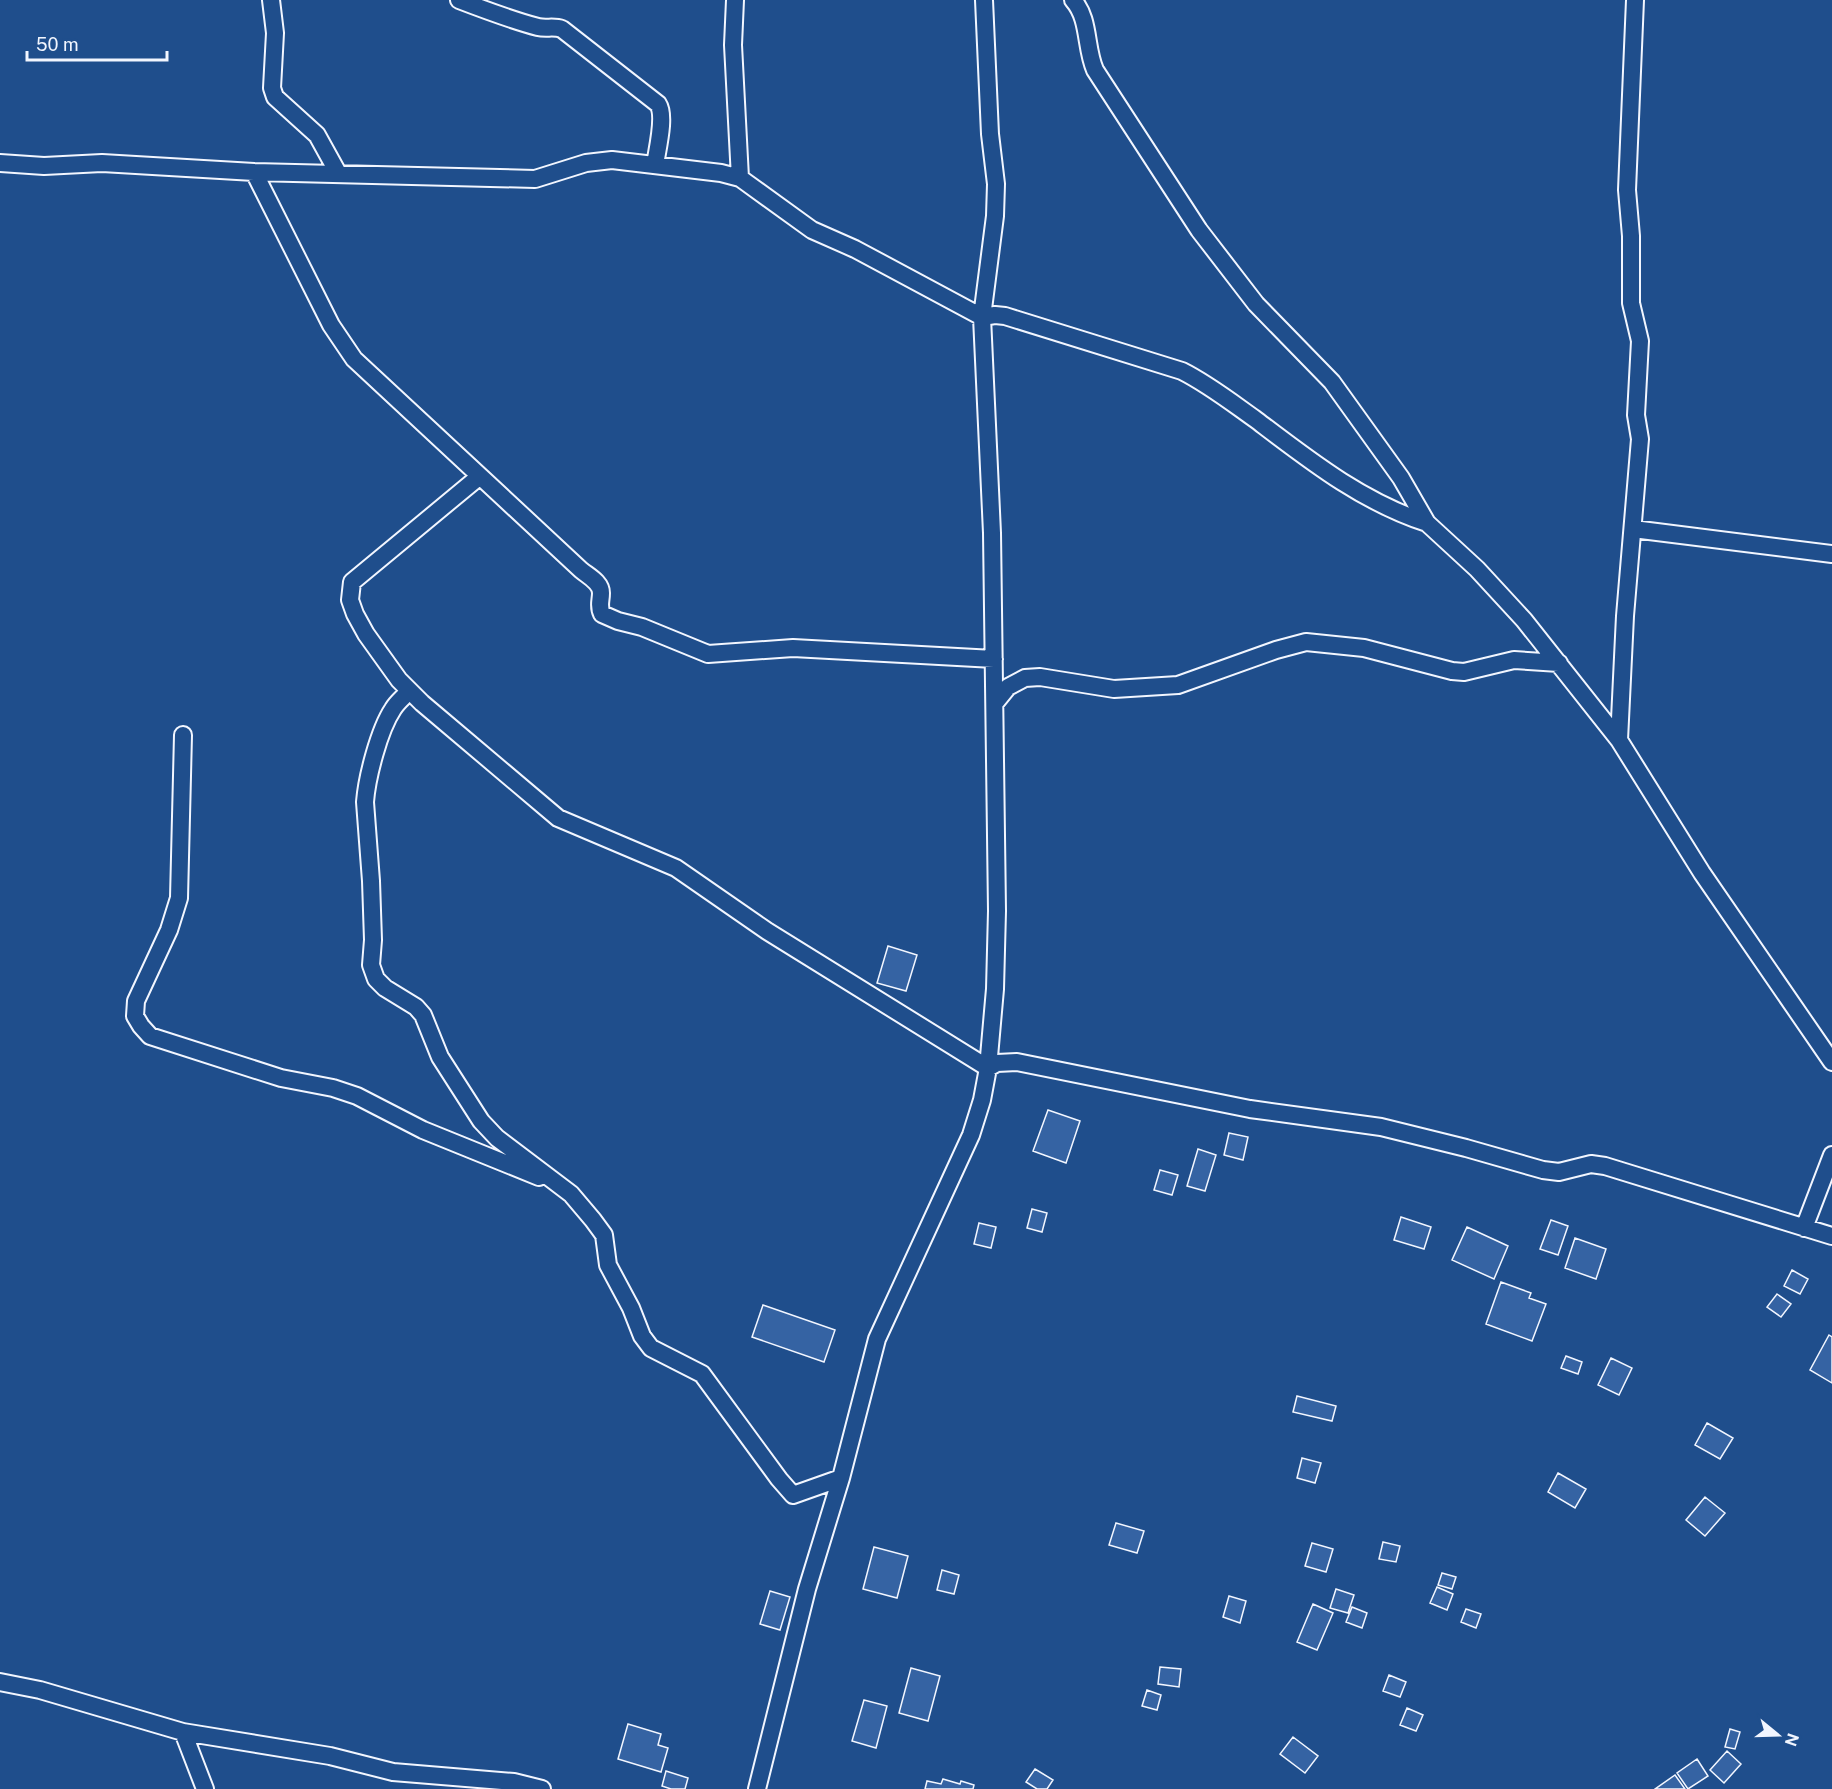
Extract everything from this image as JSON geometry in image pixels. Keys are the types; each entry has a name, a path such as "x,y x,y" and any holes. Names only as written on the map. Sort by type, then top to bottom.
{"street":[{"path":"271,0 275,33 272,88 275,97 317,135 338,173"},
{"path":"459,0 541,28 562,29 657,104 661,109 661,118 655,165"},
{"path":"735,0 733,45 740,178"},
{"path":"757,1789 807,1589 841,1478 877,1339 971,1135 982,1100 988,1068 995,989 997,911 992,533 982,317 995,216 996,184 990,134 984,0"},
{"path":"1072,0 1080,7 1084,19 1095,70 1199,230 1256,304 1332,382 1401,478 1427,523 1501,594 1619,740 1702,873 1832,1062"},
{"path":"1619,740 1625,616 1640,439 1636,415 1640,341 1631,303 1631,236 1627,190 1635,0"},
{"path":"0,163 44,166 102,163 254,172 535,179 586,163 612,160 721,173 740,178 812,230 855,249 982,317 1005,316 1182,371 1236,406 1340,482 1371,501 1404,516 1427,523"},
{"path":"254,172 331,325 354,359 597,582 601,593 599,610 602,614 642,627 708,654 793,648 994,659"},
{"path":"480,476 352,582 350,600 355,614 366,634 409,691 558,818 676,868 767,931 988,1068"},
{"path":"1633,529 1832,554"},
{"path":"995,703 1008,687 1025,678 1040,677 1114,689 1178,686 1276,650 1306,642 1364,648 1452,672 1464,672 1514,660 1559,663"},
{"path":"409,691 393,709 387,720 367,781 365,802 373,940 371,965 376,979 385,988 416,1007 423,1015 440,1057 481,1121 497,1138 562,1186 579,1203 604,1235 608,1265 631,1308 642,1335 651,1348 702,1374 793,1495 841,1478"},
{"path":"183,735 179,898 169,930 136,1001 135,1016 141,1026 150,1036 281,1078 333,1088 357,1096 423,1130 562,1186"},
{"path":"988,1068 997,1063 1017,1062 1250,1109 1381,1127 1543,1170 1558,1172 1591,1164 1605,1166 1832,1236"},
{"path":"1804,1228 1832,1155"},
{"path":"0,1682 40,1690 183,1732 330,1756 393,1772 514,1782 542,1789"},
{"path":"183,1732 205,1789"}],"building":[{"path":"888,946 917,955 906,991 877,983"},
{"path":"1048,1110 1080,1121 1066,1163 1033,1151"},
{"path":"1229,1133 1248,1137 1243,1160 1224,1155"},
{"path":"1198,1149 1216,1155 1205,1191 1187,1186"},
{"path":"1160,1170 1178,1175 1172,1195 1154,1190"},
{"path":"1032,1209 1047,1213 1042,1232 1027,1228"},
{"path":"1401,1217 1431,1227 1424,1249 1394,1240"},
{"path":"1551,1220 1568,1226 1558,1255 1540,1249"},
{"path":"979,1223 996,1227 991,1248 974,1244"},
{"path":"1467,1227 1508,1246 1494,1279 1452,1260"},
{"path":"1575,1238 1606,1249 1596,1279 1565,1268"},
{"path":"1792,1270 1808,1279 1800,1294 1784,1286"},
{"path":"1501,1282 1531,1293 1529,1298 1546,1304 1532,1341 1486,1324"},
{"path":"1777,1294 1791,1304 1781,1317 1767,1307"},
{"path":"763,1305 835,1330 824,1362 752,1337"},
{"path":"1829,1335 1832,1337 1832,1383 1810,1370"},
{"path":"1566,1356 1582,1362 1578,1374 1561,1368"},
{"path":"1611,1358 1632,1368 1619,1395 1598,1385"},
{"path":"1297,1396 1336,1406 1332,1421 1293,1412"},
{"path":"1707,1423 1733,1438 1720,1459 1695,1445"},
{"path":"1302,1458 1321,1463 1315,1483 1297,1478"},
{"path":"1558,1473 1586,1489 1575,1508 1548,1492"},
{"path":"1705,1497 1725,1513 1705,1536 1686,1520"},
{"path":"1116,1523 1144,1531 1137,1553 1109,1545"},
{"path":"1383,1542 1400,1546 1396,1562 1379,1559"},
{"path":"1312,1543 1333,1549 1326,1572 1305,1566"},
{"path":"874,1547 908,1556 897,1598 863,1589"},
{"path":"942,1570 959,1575 954,1594 937,1590"},
{"path":"1442,1573 1456,1577 1452,1589 1438,1585"},
{"path":"1437,1587 1453,1594 1447,1610 1430,1603"},
{"path":"1336,1589 1354,1595 1348,1613 1330,1608"},
{"path":"770,1591 790,1597 780,1630 760,1624"},
{"path":"1229,1596 1246,1601 1240,1623 1223,1617"},
{"path":"1313,1604 1333,1613 1317,1650 1297,1642"},
{"path":"1352,1607 1367,1613 1362,1628 1346,1622"},
{"path":"1466,1609 1481,1614 1476,1628 1461,1622"},
{"path":"1160,1667 1181,1669 1179,1687 1158,1684"},
{"path":"911,1668 940,1676 928,1721 899,1713"},
{"path":"1389,1675 1406,1682 1400,1697 1383,1691"},
{"path":"1147,1690 1161,1695 1157,1710 1142,1706"},
{"path":"864,1700 887,1706 876,1748 852,1741"},
{"path":"1407,1708 1423,1715 1416,1731 1400,1725"},
{"path":"628,1724 661,1734 658,1745 668,1748 661,1772 618,1759"},
{"path":"1730,1729 1740,1732 1735,1749 1725,1747"},
{"path":"1293,1737 1318,1756 1305,1773 1280,1754"},
{"path":"1727,1751 1741,1764 1724,1783 1710,1770"},
{"path":"1697,1759 1708,1776 1688,1789 1677,1773"},
{"path":"1035,1769 1053,1780 1047,1789 1037,1789 1026,1782"},
{"path":"666,1771 688,1778 685,1789 671,1789 662,1786"},
{"path":"1675,1775 1685,1789 1655,1789"},
{"path":"943,1779 974,1785 973,1789 925,1789 927,1781 941,1784"}]}
